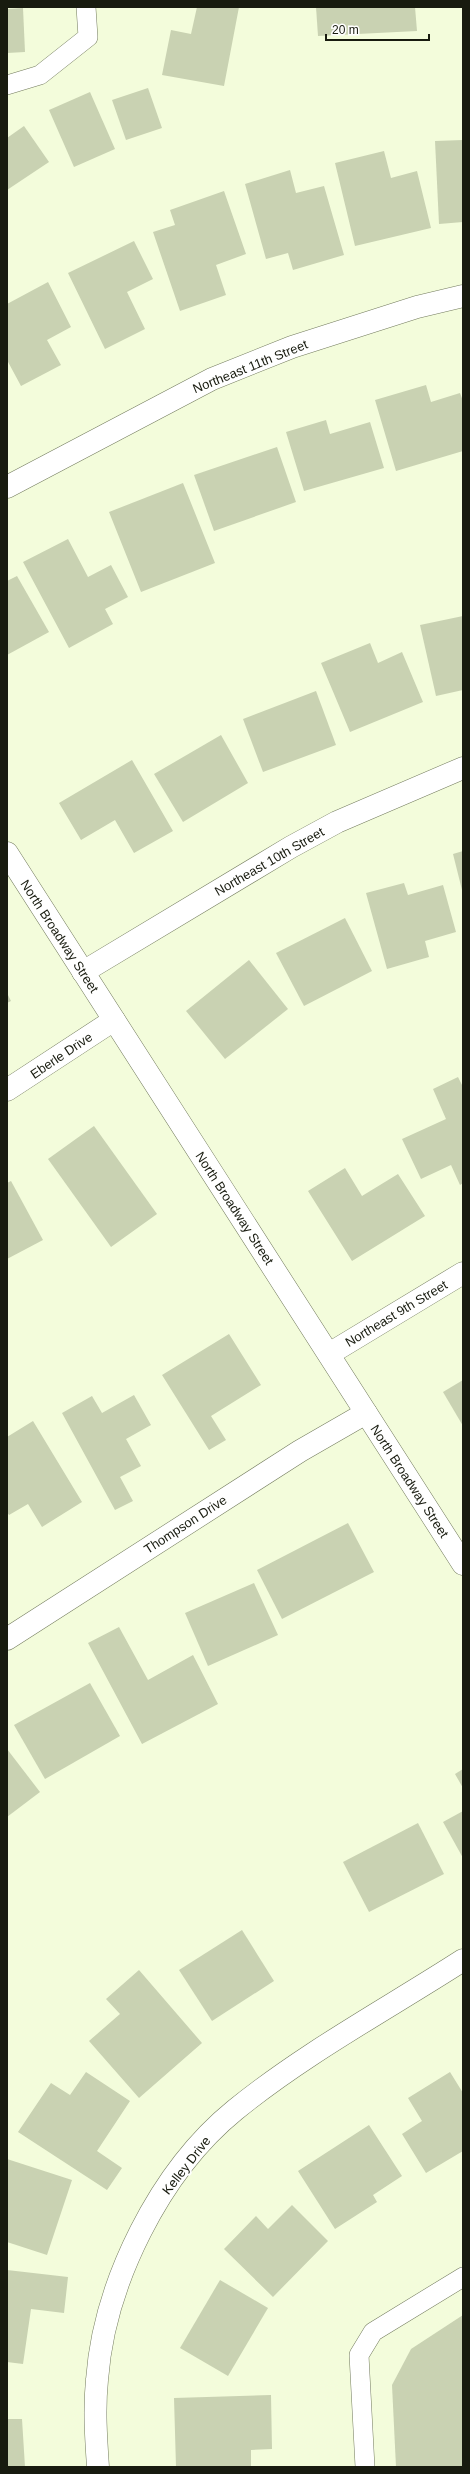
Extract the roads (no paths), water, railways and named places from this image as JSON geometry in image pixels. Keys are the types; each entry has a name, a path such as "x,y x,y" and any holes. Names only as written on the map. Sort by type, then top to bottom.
{"street":[{"name":"Northeast 11th Street","path":"7,487 212,379 292,347 417,307 463,296"},
{"name":"Northeast 10th Street","path":"83,972 290,847 337,822 463,768"},
{"name":"North Broadway Street","path":"7,853 463,1564"},
{"name":"Eberle Drive","path":"7,1090 114,1020"},
{"name":"Northeast 9th Street","path":"329,1354 463,1273"},
{"name":"Thompson Drive","path":"7,1639 300,1451 366,1413"},
{"name":"Kelley Drive","path":"98,2467 95,2430 97,2379 105,2327 120,2278 142,2230 169,2185 201,2143 235,2111 292,2069 463,1960"}],"lane":[{"path":"7,85 40,75 88,37 86,7"},
{"path":"365,2467 359,2355 373,2332 463,2277"}]}
